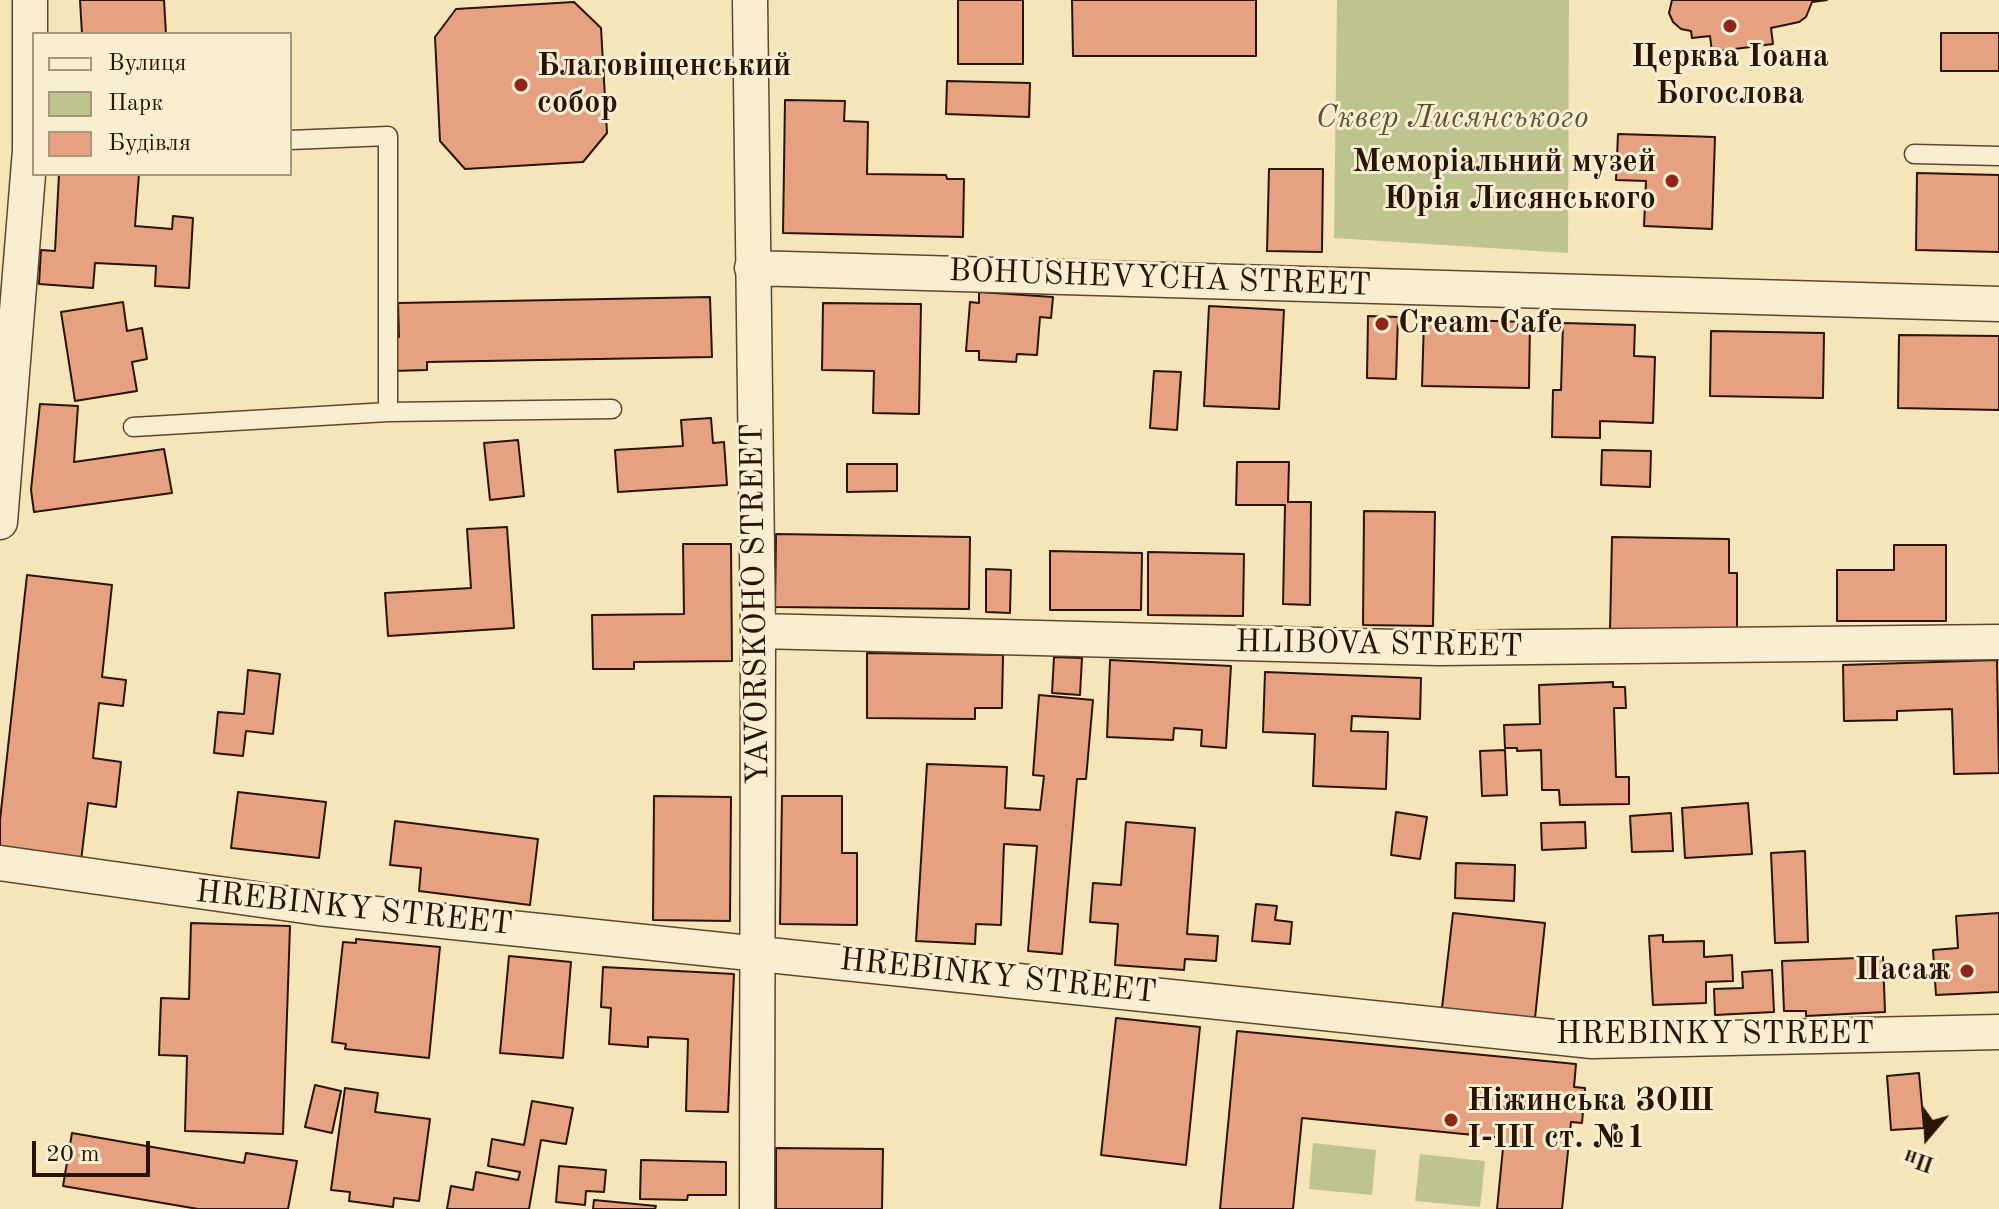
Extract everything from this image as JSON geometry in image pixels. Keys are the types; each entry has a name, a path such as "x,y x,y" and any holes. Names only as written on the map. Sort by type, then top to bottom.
{"street":[{"path":"0,522 32,150 30,0"},
{"name":"YAVORSKOHO STREET","path":"750,0 758,631 757,1209"},
{"name":"BOHUSHEVYCHA STREET","path":"752,268 1999,304"},
{"name":"HLIBOVA STREET","path":"758,631 1439,648 1999,642"},
{"name":"HREBINKY STREET","path":"0,863 319,908 1592,1041 1999,1032"}],"lane":[{"path":"292,140 388,136 388,412"},
{"path":"1914,154 1999,156"},
{"path":"133,427 388,412 612,409"}],"green space":[{"name":"Сквер Лисянського","path":"1337,0 1569,0 1568,253 1334,238"},
{"path":"1313,1143 1376,1150 1372,1195 1309,1189"},
{"path":"1420,1154 1485,1161 1480,1207 1415,1201"}],"building":[{"path":"80,0 164,0 166,32 82,32"},
{"path":"958,0 1023,0 1023,64 958,64"},
{"path":"1072,0 1256,0 1256,56 1073,56"},
{"name":"Церква Іоана Богослова","path":"1672,0 1827,0 1812,2 1806,17 1799,22 1771,28 1773,44 1712,52 1710,36 1692,38 1691,31 1681,29 1673,22 1669,13"},
{"name":"Благовіщенський собор","path":"574,2 601,28 607,133 583,162 465,169 440,141 435,37 456,9"},
{"path":"1941,33 1999,33 1999,71 1941,71"},
{"path":"947,81 1030,83 1029,117 946,114"},
{"path":"785,100 845,101 844,121 868,122 867,174 946,175 947,179 964,179 963,237 783,233"},
{"name":"Меморіальний музей Юрія Лисянського","path":"1618,134 1715,137 1712,229 1644,226 1646,181 1616,180"},
{"path":"1269,169 1323,169 1322,252 1267,251"},
{"path":"1917,173 1999,175 1999,252 1916,250"},
{"path":"59,176 139,176 135,226 172,229 173,216 193,218 189,288 155,286 156,266 95,263 93,288 39,284 41,250 55,251"},
{"path":"979,292 1053,297 1051,318 1040,317 1037,355 1017,354 1016,362 979,360 979,351 966,351 970,302 979,303"},
{"path":"710,297 712,357 427,362 427,370 392,371 391,337 399,337 398,303"},
{"path":"123,302 127,331 142,328 147,359 132,362 137,391 75,401 61,312"},
{"path":"823,303 921,304 919,414 873,413 874,371 822,370"},
{"path":"1209,306 1284,310 1279,409 1204,406"},
{"path":"1368,316 1398,317 1396,379 1367,378"},
{"path":"1424,319 1530,322 1529,388 1422,386"},
{"path":"1563,323 1635,325 1634,356 1655,357 1653,423 1600,421 1600,438 1552,437 1553,390 1561,390"},
{"path":"1711,331 1824,333 1823,398 1710,396"},
{"path":"1899,335 1999,336 1999,410 1898,408"},
{"path":"1154,371 1181,372 1177,430 1150,428"},
{"path":"40,404 78,406 74,462 164,449 172,493 34,512 31,490"},
{"path":"711,418 713,443 724,442 727,485 618,492 615,450 683,446 681,420"},
{"path":"518,440 524,496 490,500 484,443"},
{"path":"1602,450 1651,451 1650,487 1601,485"},
{"path":"1237,462 1289,462 1288,502 1311,502 1310,605 1283,604 1285,505 1236,505"},
{"path":"847,464 897,464 897,491 847,492"},
{"path":"1364,511 1435,512 1433,626 1363,625"},
{"path":"507,527 514,628 388,636 385,593 471,588 467,529"},
{"path":"776,534 970,537 969,609 775,607"},
{"path":"1612,537 1729,539 1729,573 1737,573 1737,632 1610,631"},
{"path":"683,544 731,544 732,661 634,662 634,669 593,669 592,615 684,614"},
{"path":"1894,545 1946,545 1946,621 1837,621 1837,570 1894,570"},
{"path":"1050,551 1142,553 1141,610 1050,610"},
{"path":"1148,552 1244,554 1243,616 1148,615"},
{"path":"986,569 1011,570 1010,613 986,612"},
{"path":"27,575 112,585 102,677 126,680 123,706 99,703 93,758 121,762 116,807 88,803 81,861 0,851 0,820"},
{"path":"867,653 1003,655 1002,708 975,708 975,719 867,718"},
{"path":"1054,657 1082,658 1080,695 1052,693"},
{"path":"1110,660 1231,666 1226,748 1201,746 1202,730 1174,728 1173,740 1107,737"},
{"path":"1997,660 1999,773 1954,774 1952,709 1897,711 1897,720 1844,721 1843,665"},
{"path":"248,670 280,674 273,734 246,731 243,756 214,753 218,712 244,714"},
{"path":"1265,672 1421,678 1420,719 1352,716 1351,731 1388,732 1386,789 1313,786 1315,734 1263,732"},
{"path":"1613,682 1613,687 1625,687 1626,708 1614,708 1616,777 1629,777 1629,804 1560,805 1559,790 1542,790 1541,750 1505,748 1504,725 1540,724 1539,685"},
{"path":"1039,695 1093,700 1086,779 1077,779 1062,954 1028,951 1037,846 1004,844 1001,925 976,924 975,944 916,941 927,764 1007,767 1005,808 1040,810 1044,776 1033,775"},
{"path":"1505,750 1507,795 1482,796 1480,751"},
{"path":"238,792 326,802 319,858 231,848"},
{"path":"654,796 731,797 730,921 653,920"},
{"path":"782,796 842,796 842,853 857,853 857,925 780,924"},
{"path":"1748,803 1752,854 1685,858 1682,808"},
{"path":"1396,812 1427,817 1420,859 1391,855"},
{"path":"1671,813 1673,851 1632,852 1630,816"},
{"path":"395,821 538,839 530,905 419,891 421,868 390,865"},
{"path":"1126,822 1195,828 1187,934 1218,936 1216,961 1185,959 1184,970 1115,965 1118,924 1090,922 1093,883 1121,885"},
{"path":"1585,822 1586,848 1542,850 1541,823"},
{"path":"1805,851 1808,942 1775,943 1771,853"},
{"path":"1456,863 1515,865 1514,901 1455,898"},
{"path":"1256,904 1277,906 1275,920 1292,922 1290,944 1252,941"},
{"path":"1453,913 1545,923 1535,1018 1442,1008"},
{"name":"Пасаж","path":"1999,913 1999,992 1936,995 1933,950 1958,948 1956,916"},
{"path":"191,923 290,926 283,1134 185,1131 187,1056 159,1055 161,998 189,999"},
{"path":"1663,935 1663,942 1704,941 1704,957 1732,955 1733,981 1706,982 1706,1003 1653,1005 1649,936"},
{"path":"356,939 440,947 429,1058 345,1049 346,1044 332,1042 343,942 356,943"},
{"path":"509,956 571,962 563,1058 500,1053"},
{"path":"1883,957 1885,1012 1806,1016 1806,1011 1784,1011 1782,961"},
{"path":"603,967 734,974 728,1112 686,1111 688,1039 648,1037 648,1047 609,1044 611,1008 601,1007"},
{"path":"1772,970 1774,1012 1715,1015 1714,989 1743,988 1742,972"},
{"path":"1116,1018 1200,1027 1186,1165 1101,1155"},
{"name":"Ніжинська ЗОШ І-ІІІ ст. №1","path":"1237,1031 1576,1064 1574,1087 1585,1088 1582,1123 1571,1122 1562,1209 1497,1209 1504,1138 1302,1118 1293,1209 1220,1209"},
{"path":"1919,1073 1924,1128 1891,1130 1887,1076"},
{"path":"315,1085 341,1091 332,1133 305,1127"},
{"path":"345,1088 378,1093 375,1112 430,1119 419,1201 394,1198 393,1207 349,1201 350,1192 331,1190"},
{"path":"532,1101 573,1108 566,1144 541,1140 529,1209 447,1209 451,1186 473,1190 476,1172 518,1180 520,1172 488,1166 492,1139 524,1145"},
{"path":"72,1133 244,1163 246,1153 297,1161 288,1209 198,1209 63,1186"},
{"path":"776,1148 883,1149 882,1209 776,1209"},
{"path":"641,1160 726,1162 726,1195 688,1195 687,1200 640,1199"},
{"path":"559,1166 606,1170 604,1192 586,1191 585,1205 556,1202"},
{"path":"594,1200 656,1206 655,1209 593,1209"}],"place":[{"name":"Церква Іоана Богослова","path":"1730,26"},
{"name":"Благовіщенський собор","path":"521,85"},
{"name":"Меморіальний музей Юрія Лисянського","path":"1672,181"},
{"name":"Cream Cafe","path":"1382,324"},
{"name":"Пасаж","path":"1967,971"},
{"name":"Ніжинська ЗОШ І-ІІІ ст. №1","path":"1451,1120"}]}
